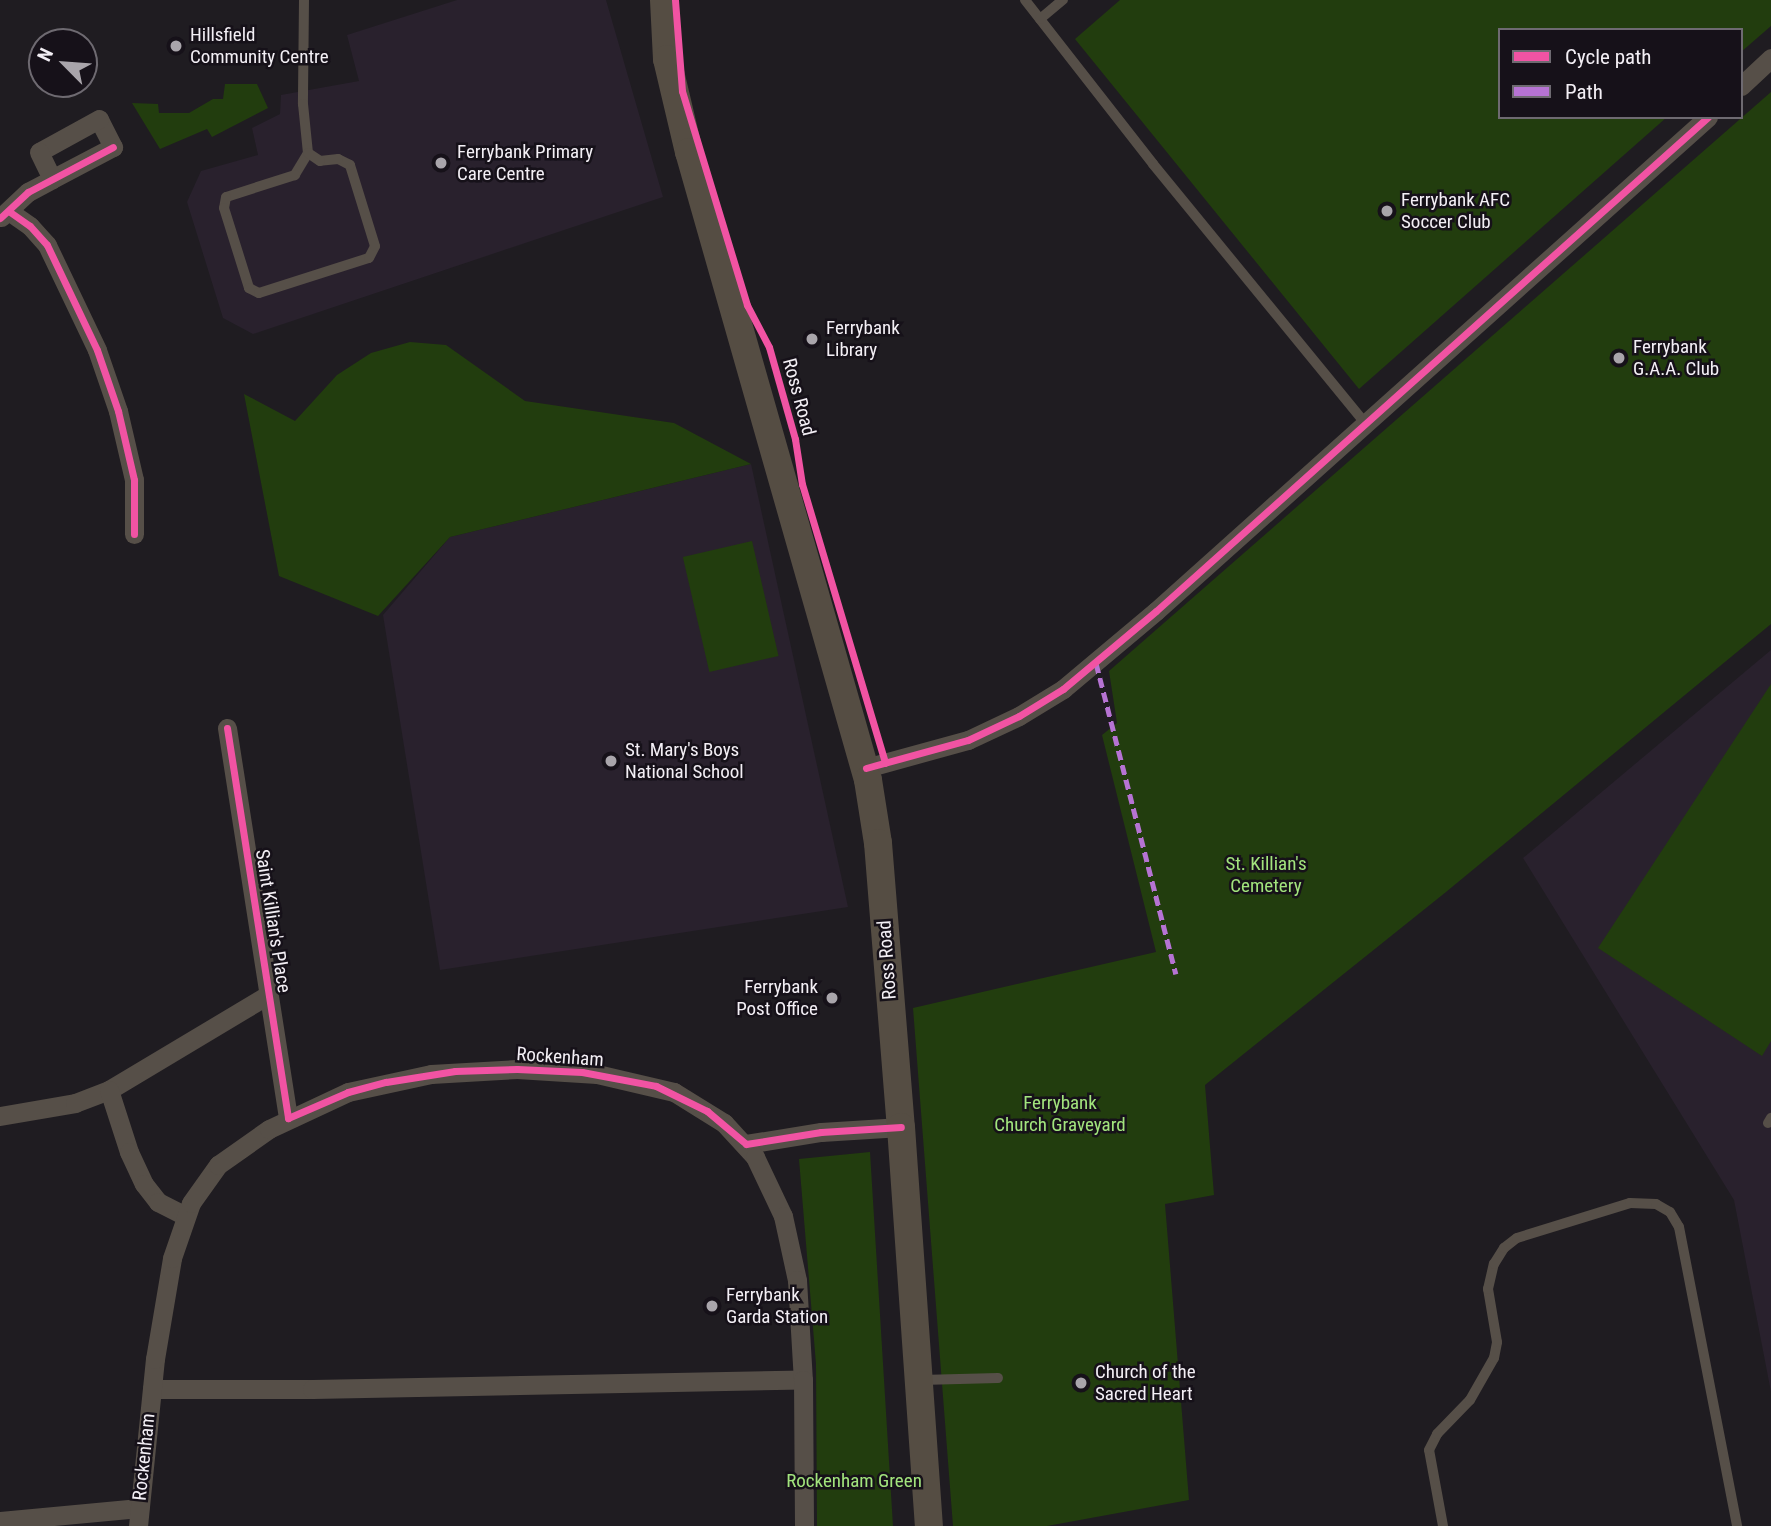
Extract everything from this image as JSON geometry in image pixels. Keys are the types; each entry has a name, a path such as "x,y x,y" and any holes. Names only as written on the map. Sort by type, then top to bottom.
{"main road":[{"name":"Ross Road","path":"664,0 667,59 689,152 866,768 878,844 929,1526"}],"street":[{"path":"1743,84 1771,58"},
{"path":"866,768 968,740 1042,703 1156,611 1364,422 1706,119"},
{"path":"52,179 28,192 5,215 30,226 47,245 97,350 117,411 134,480 134,534"},
{"name":"Saint Killian's Place","path":"227,728 288,1118"},
{"name":"Saint Killian's Place","path":"0,1116 75,1104 109,1090 268,995"},
{"name":"Rockenham","path":"138,1517 152,1389 169,1276 186,1216 199,1190 219,1165 250,1140 288,1118 348,1093 409,1077 488,1069 562,1070 617,1077 674,1093 716,1117 746,1144 765,1173 788,1236 797,1280 803,1380 804,1526"},
{"path":"109,1090 129,1152 144,1184 165,1207 186,1216"},
{"path":"746,1144 821,1132 901,1127"},
{"name":"Rockenham","path":"152,1389 312,1390 803,1380"},
{"path":"0,1521 138,1517"}],"lane":[{"path":"304,0 303,104 308,153 295,175 226,197 224,208 249,288 260,293 369,258 375,246 350,164 338,159 320,161 308,153"},
{"path":"1025,0 1153,164 1364,422"},
{"path":"1040,19 1063,0"},
{"path":"1443,1526 1429,1450 1437,1434 1470,1400 1494,1358 1497,1342 1489,1289 1499,1256 1517,1238 1630,1203 1656,1204 1670,1212 1679,1227 1737,1526"},
{"path":"917,1380 998,1378"}],"shaded area":[{"name":"Ferrybank Primary Care Centre","path":"457,0 606,0 663,197 253,334 223,318 187,202 201,171 258,155 252,128 280,114 281,95 359,81 347,35"},
{"name":"St. Mary's Boys National School","path":"751,464 848,907 440,970 383,615 450,537"},
{"path":"1771,650 1771,1392 1734,1200 1523,858"}],"green space":[{"name":"Ferrybank AFC Soccer Club","path":"1120,0 1771,0 1771,26 1743,50 1743,28 1498,28 1498,119 1665,119 1359,389 1075,39"},
{"path":"225,84 257,84 268,108 212,137 207,129 160,149 132,103 158,104 159,113 189,113 213,99 223,99"},
{"path":"1771,92 1771,624 1446,892 1205,1085 1214,1195 1165,1204 1189,1500 1047,1526 953,1526 913,1008 1156,952 1102,735 1117,723 1109,671"},
{"path":"410,342 446,345 525,401 674,423 751,464 450,537 378,616 279,576 244,394 295,421 337,375 371,353"},
{"path":"752,541 779,656 709,672 683,557"},
{"path":"1771,684 1771,1041 1762,1056 1598,948"},
{"name":"Rockenham Green","path":"870,1152 893,1526 817,1526 816,1364 799,1159"}],"marked path":[{"path":"1096,663 1176,974"}],"cycle path":[{"path":"675,0 682,91 747,305 769,347 795,439 802,484 885,763"},
{"path":"866,768 968,740 1019,716 1063,689 1156,611 1706,119"},
{"path":"0,218 28,192 113,147"},
{"path":"10,212 30,226 47,245 97,350 118,411 134,480 134,534"},
{"path":"227,728 288,1118 348,1092 386,1082 455,1071 517,1069 582,1072 656,1086 707,1111 746,1144 821,1132 901,1127"}],"place":[{"name":"Hillsfield Community Centre","path":"176,46"},
{"name":"Ferrybank Primary Care Centre","path":"441,163"},
{"name":"Ferrybank AFC Soccer Club","path":"1387,211"},
{"name":"Ferrybank Library","path":"812,339"},
{"name":"Ferrybank G.A.A. Club","path":"1619,358"},
{"name":"St. Mary's Boys National School","path":"611,761"},
{"name":"Ferrybank Post Office","path":"832,998"},
{"name":"Ferrybank Garda Station","path":"712,1306"},
{"name":"Church of the Sacred Heart","path":"1081,1383"}],"park label":[{"name":"St. Killian's Cemetery","path":"1266,875"},
{"name":"Ferrybank Church Graveyard","path":"1060,1114"}]}
